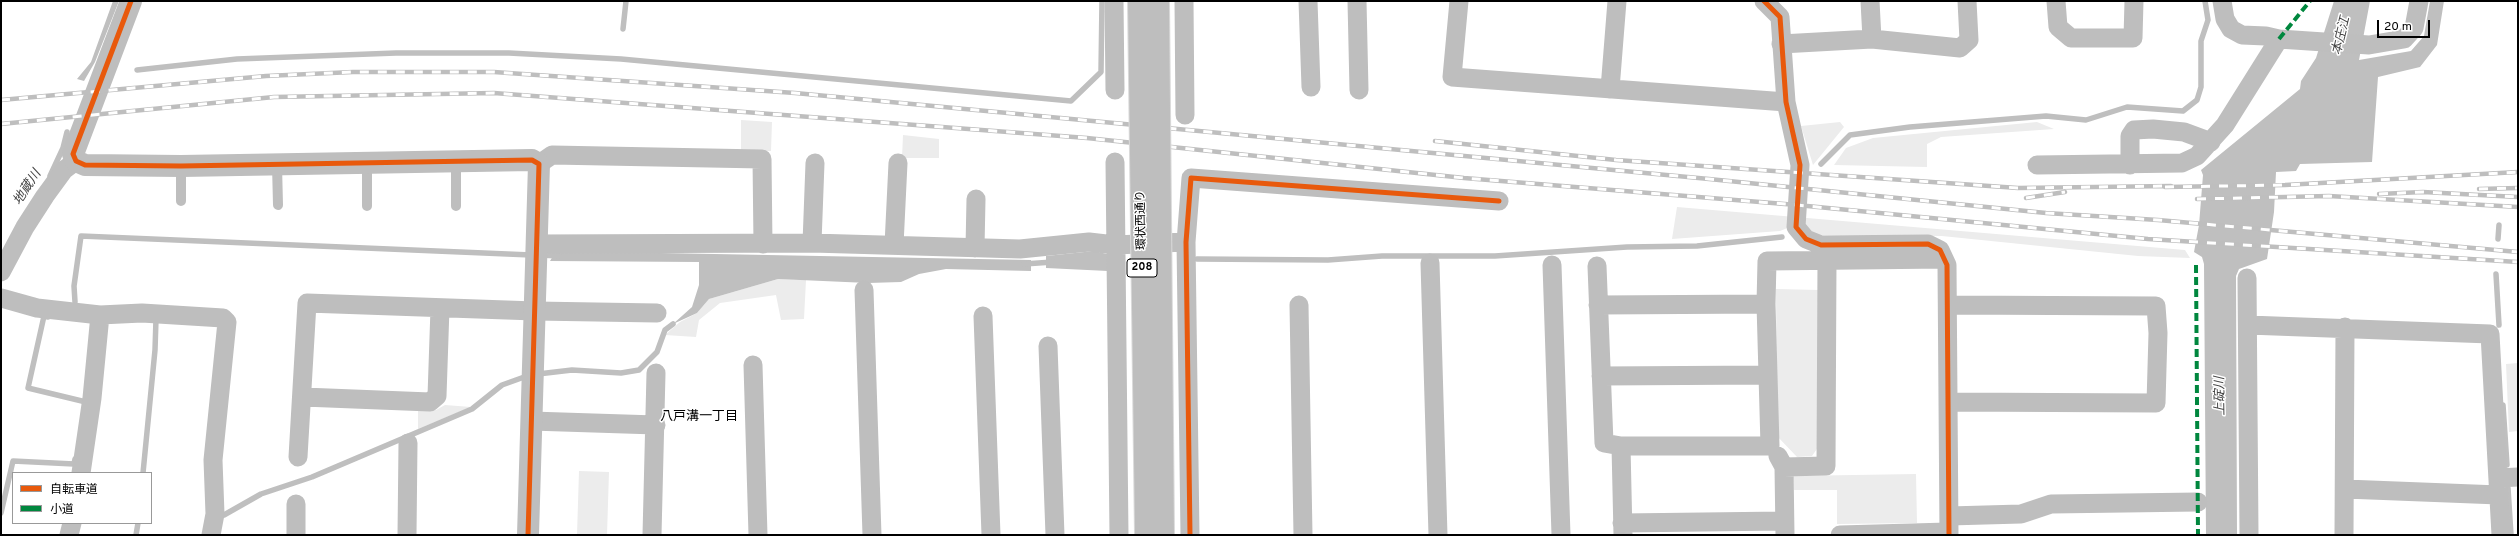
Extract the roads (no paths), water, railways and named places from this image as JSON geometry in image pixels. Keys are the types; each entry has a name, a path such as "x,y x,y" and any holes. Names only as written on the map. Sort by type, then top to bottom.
{"main road":[{"name":"環状西通り","path":"1139,1 1146,535"},
{"name":"環状西通り","path":"1158,1 1163,535"},
{"path":"125,2 74,154 76,161 85,165 181,166 532,160 539,164 536,312 532,376 528,535"}],"street":[{"path":"1114,1 1115,90"},
{"path":"1184,1 1185,115"},
{"path":"1308,1 1311,88"},
{"path":"1357,1 1359,90"},
{"path":"1459,1 1452,77 1786,102"},
{"path":"1610,89 1617,1"},
{"path":"1764,1 1780,17 1786,102 1800,165 1796,227 1806,239 1821,245 1928,244 1940,250 1947,265 1949,528"},
{"path":"1870,1 1872,39"},
{"path":"1781,44 1872,39 1960,48 1969,40 1967,1"},
{"path":"2056,1 2058,27 2071,38 2133,38 2134,1"},
{"path":"2222,1 2224,19 2231,29 2242,35 2369,45 2404,39 2414,28 2419,1"},
{"path":"2036,165 2130,165 2182,163 2197,156 2225,125 2279,39"},
{"path":"2130,165 2130,136 2134,130 2153,129 2184,132 2211,142"},
{"path":"539,164 552,155 762,159 763,244"},
{"path":"3,263 25,227 64,170 76,161"},
{"path":"1115,162 1119,535"},
{"path":"812,243 815,163"},
{"path":"894,246 898,163"},
{"path":"1190,535 1186,242 1191,178 1499,201"},
{"path":"975,248 976,199"},
{"path":"537,254 812,243 1020,249 1089,242 1115,245 1186,242"},
{"path":"1621,446 1622,529 1784,528 1784,467 1770,446 1767,375 1767,261 1944,259"},
{"path":"1784,467 1826,466 1827,260"},
{"path":"1430,263 1438,535"},
{"path":"1552,265 1561,535"},
{"path":"1597,266 1604,443 1621,446 1770,446"},
{"path":"2248,278 2250,535"},
{"path":"864,290 872,535"},
{"path":"1,298 37,308 100,315 142,313 223,318 226,322 213,460 215,514 212,535"},
{"path":"298,458 300,409 303,397 307,303 536,312 657,313"},
{"path":"1598,305 1766,304"},
{"path":"1299,305 1303,535"},
{"path":"1948,305 2156,306 2158,333 2156,403 1948,402"},
{"path":"303,397 430,402 437,396 440,308"},
{"path":"81,472 92,398 100,315"},
{"path":"983,316 991,535"},
{"path":"2248,325 2345,327 2490,334 2500,535"},
{"path":"2344,535 2345,327"},
{"path":"1048,346 1056,535"},
{"path":"753,365 758,535"},
{"path":"652,535 656,425 656,373"},
{"path":"1601,376 1767,375"},
{"path":"531,421 656,425"},
{"path":"407,535 408,443"},
{"path":"2345,489 2498,486 2518,477"},
{"path":"1840,535 1949,528 2022,514 2051,504 2198,502"},
{"path":"296,504 296,535"},
{"path":"69,535 72,524"}],"lane":[{"path":"456,161 456,206"},
{"path":"367,163 367,206"},
{"path":"277,164 278,205"},
{"path":"181,166 181,201"}],"water":[{"path":"113,1 119,1 95,62 84,81 77,79 91,62"},
{"path":"2334,1 2370,1 2359,60 2411,51 2424,36 2430,1 2444,1 2437,45 2420,67 2378,77 2372,162 2300,164 2296,171 2276,172 2274,212 2267,259 2239,269 2236,276 2237,535 2206,535 2204,264 2202,257 2194,252 2199,225 2203,175 2201,170 2300,89 2301,81 2316,58"},
{"path":"556,251 1031,260 1031,271 946,269 919,274 901,282 868,283 778,279 709,299 697,313 673,324 692,307 699,285 699,262 550,261"},
{"path":"1094,251 1107,254 1108,271 1046,268 1046,256"}],"waterway":[{"path":"623,29 626,1"},
{"path":"137,70 237,59 396,53 509,53 621,59 1071,101 1101,72 1102,1"},
{"path":"1821,164 1850,135 1910,127 2046,116 2086,120 2127,107 2183,111 2197,100 2201,87 2201,41 2208,20 2205,1"},
{"name":"地蔵川","path":"50,176 63,148 67,132"},
{"path":"2498,239 2499,225"},
{"path":"75,302 74,286 81,236 531,255"},
{"path":"1197,259 1328,260 1382,256 1495,256 1627,247 1697,246 1782,237"},
{"path":"540,255 559,256"},
{"path":"1024,264 1053,262"},
{"path":"2496,274 2499,325"},
{"path":"48,317 44,316 28,388 86,403"},
{"path":"143,472 155,350 156,319 153,319"},
{"path":"538,374 572,370 621,373 639,370 657,352 665,330 673,324"},
{"path":"224,515 261,494 312,477 472,409 502,385 527,376"},
{"path":"2503,405 2507,465"},
{"path":"1,513 13,461 74,464 75,459"},
{"path":"2508,488 2511,535"},
{"path":"136,535 138,524"}],"railway":[{"path":"1,100 266,76 353,72 494,72 795,93 1709,179 2046,213 2158,220 2518,252"},
{"path":"1,124 274,97 494,93 1087,138 1464,178 1797,205 2148,239 2518,262"},
{"path":"1435,141 1616,160 2018,188 2171,186"},
{"path":"2165,187 2285,185 2518,172"},
{"path":"2479,189 2518,188"},
{"path":"2026,198 2065,192"},
{"path":"2379,194 2423,192 2518,197"},
{"path":"2197,199 2329,196 2518,207"}],"district":[{"name":"八戸溝一丁目","path":"699,417"}],"water label":[{"name":"本庄江","path":"2342,36"},
{"name":"上碇川","path":"2221,396"}]}
